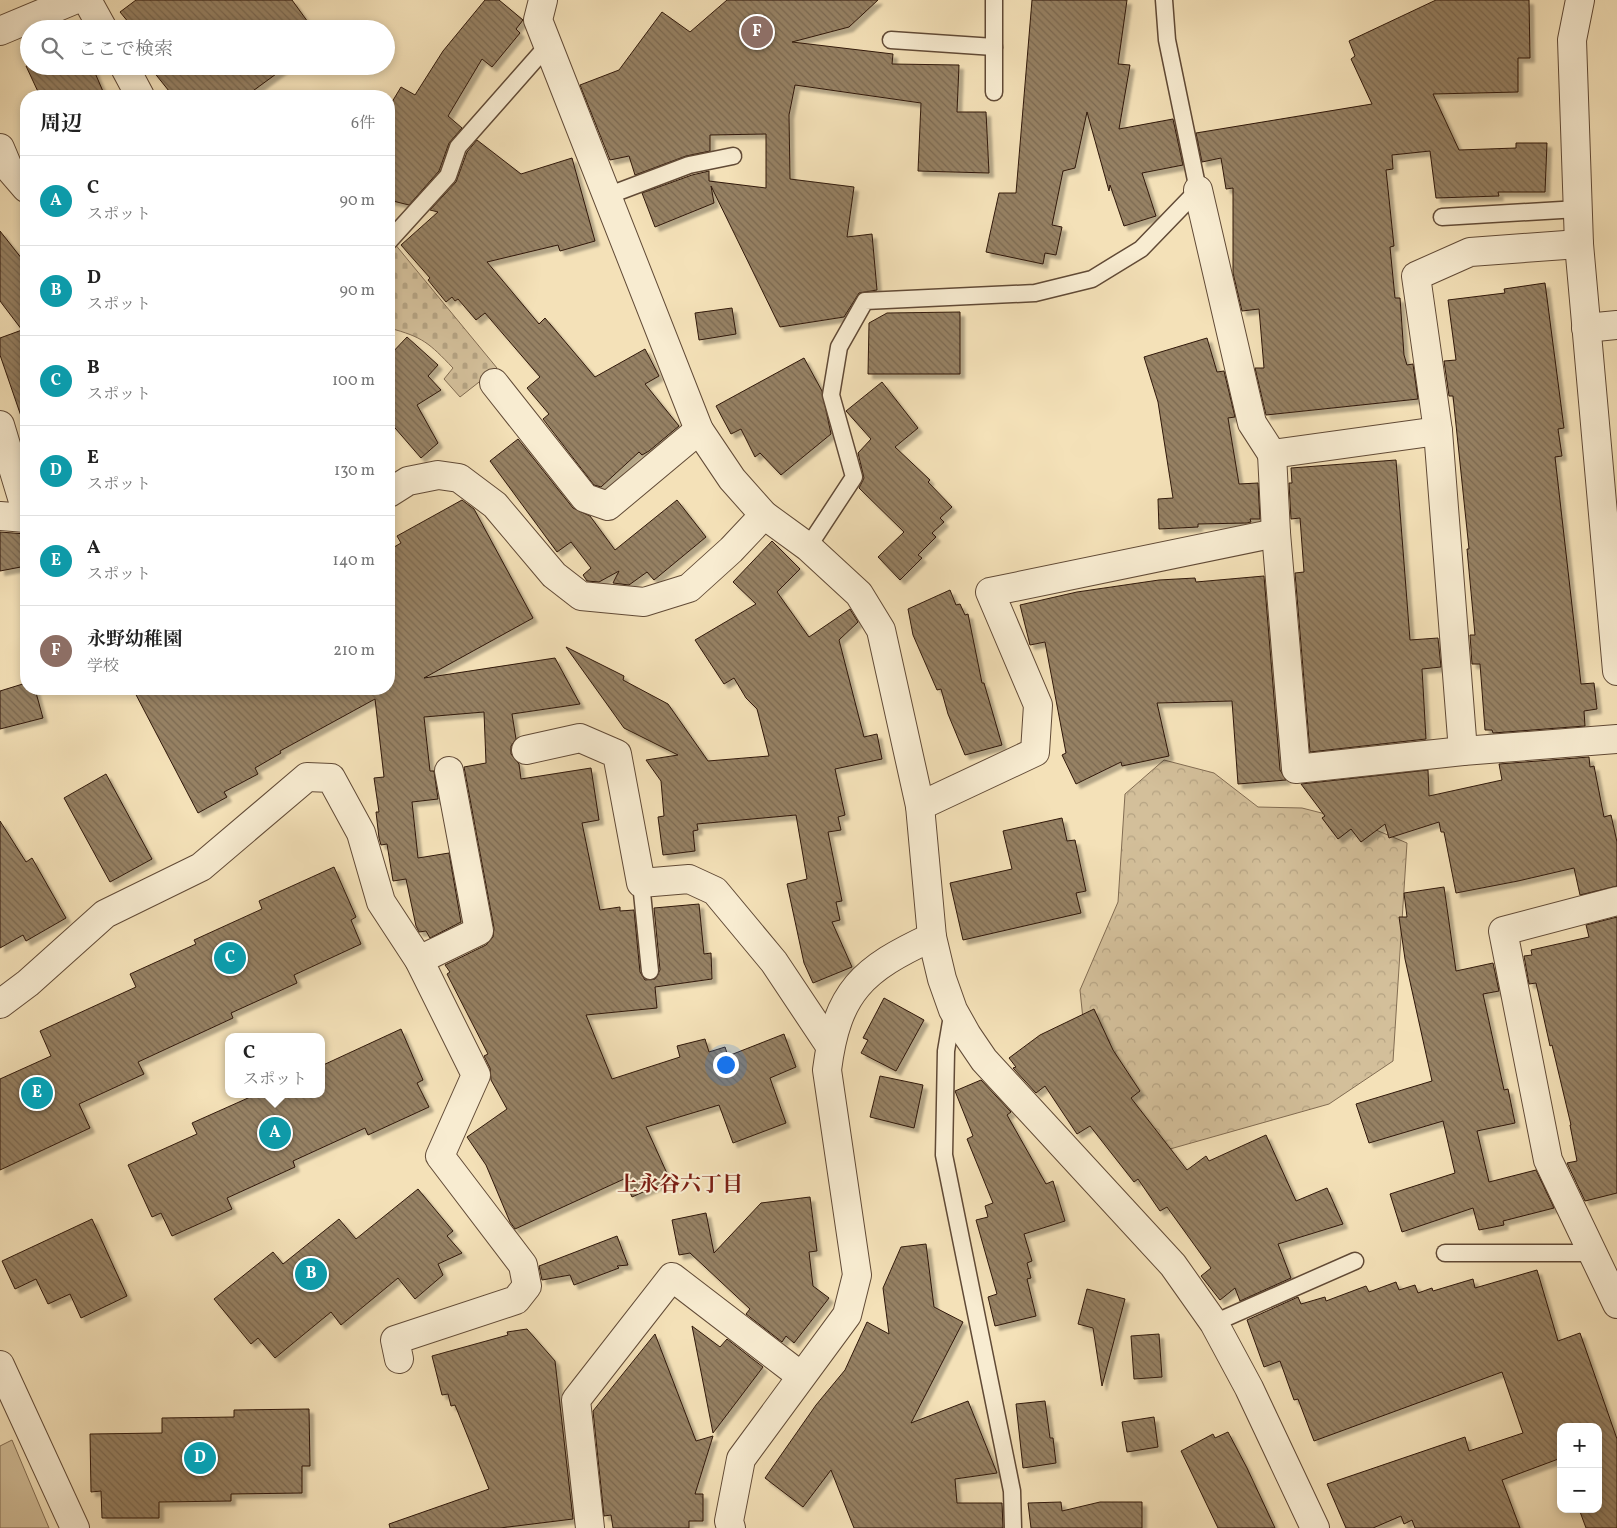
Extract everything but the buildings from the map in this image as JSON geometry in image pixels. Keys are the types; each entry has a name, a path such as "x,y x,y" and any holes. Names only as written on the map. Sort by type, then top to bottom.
{"street":[{"path":"26,20 74,0"},
{"path":"87,0 98,20"},
{"path":"543,0 538,20 699,430 732,479 764,515 808,547 859,594 881,630 920,806 932,937 942,979 953,1010 984,1060 1173,1265 1214,1323 1249,1388 1315,1528"},
{"path":"1580,0 1572,40 1579,244 1617,671"},
{"path":"0,31 20,23"},
{"path":"129,75 137,90"},
{"path":"0,148 8,167 20,181"},
{"path":"1198,190 1252,423 1272,454 1276,534 1296,769 1617,739"},
{"path":"1462,752 1438,431 1416,276 1470,252 1579,244"},
{"path":"1586,328 1617,325"},
{"path":"494,383 585,498 608,506 699,430"},
{"path":"0,425 20,491"},
{"path":"1272,454 1438,431"},
{"path":"395,489 408,481 438,475 459,478 495,505 554,575 581,596 644,602 689,588 731,550 764,515"},
{"path":"0,516 20,518"},
{"path":"920,806 1035,752 1038,706 990,592 1276,534"},
{"path":"526,750 580,738 617,754 641,883 689,879 715,891 774,962 830,1046"},
{"path":"419,960 479,931 449,772"},
{"path":"0,1004 28,983 105,914 201,867 307,777 331,778 361,833 382,902 419,960 476,1075 440,1156 523,1265 527,1286 516,1300 395,1340 399,1359"},
{"path":"1617,900 1503,931 1548,1160 1617,1304"},
{"path":"731,1528 729,1521 741,1459 847,1315 857,1275 827,1070 830,1046 840,1013 857,986 875,967 896,954 932,937"},
{"path":"590,1528 576,1400 672,1277 801,1376"},
{"path":"0,1365 76,1528"}],"lane":[{"path":"994,0 994,92"},
{"path":"808,547 854,477 831,394 839,346 865,301 1035,293 1092,279 1141,249 1198,190 1167,40 1164,0"},
{"path":"891,40 994,46"},
{"path":"395,234 448,176 458,147 548,45"},
{"path":"607,196 689,165 733,156"},
{"path":"1442,217 1578,209"},
{"path":"641,883 650,971"},
{"path":"953,1010 946,1051 944,1155 1012,1491 1013,1528"},
{"path":"1445,1253 1592,1253"},
{"path":"1214,1323 1355,1261"}],"green space":[{"path":"395,244 497,368 460,397 444,379 453,368 438,352 425,342 395,330"},
{"path":"1164,760 1214,773 1258,807 1302,808 1357,822 1407,843 1393,1061 1329,1104 1170,1149 1087,1058 1080,990 1118,902 1125,794"},
{"path":"12,1440 49,1528 0,1528 0,1446"}],"place":[{"name":"永野幼稚園","path":"757,32"},
{"name":"B","path":"230,958"},
{"name":"A","path":"37,1093"},
{"name":"C","path":"275,1133"},
{"name":"D","path":"311,1274"},
{"name":"E","path":"200,1458"}],"district":[{"name":"上永谷六丁目","path":"680,1185"}]}
